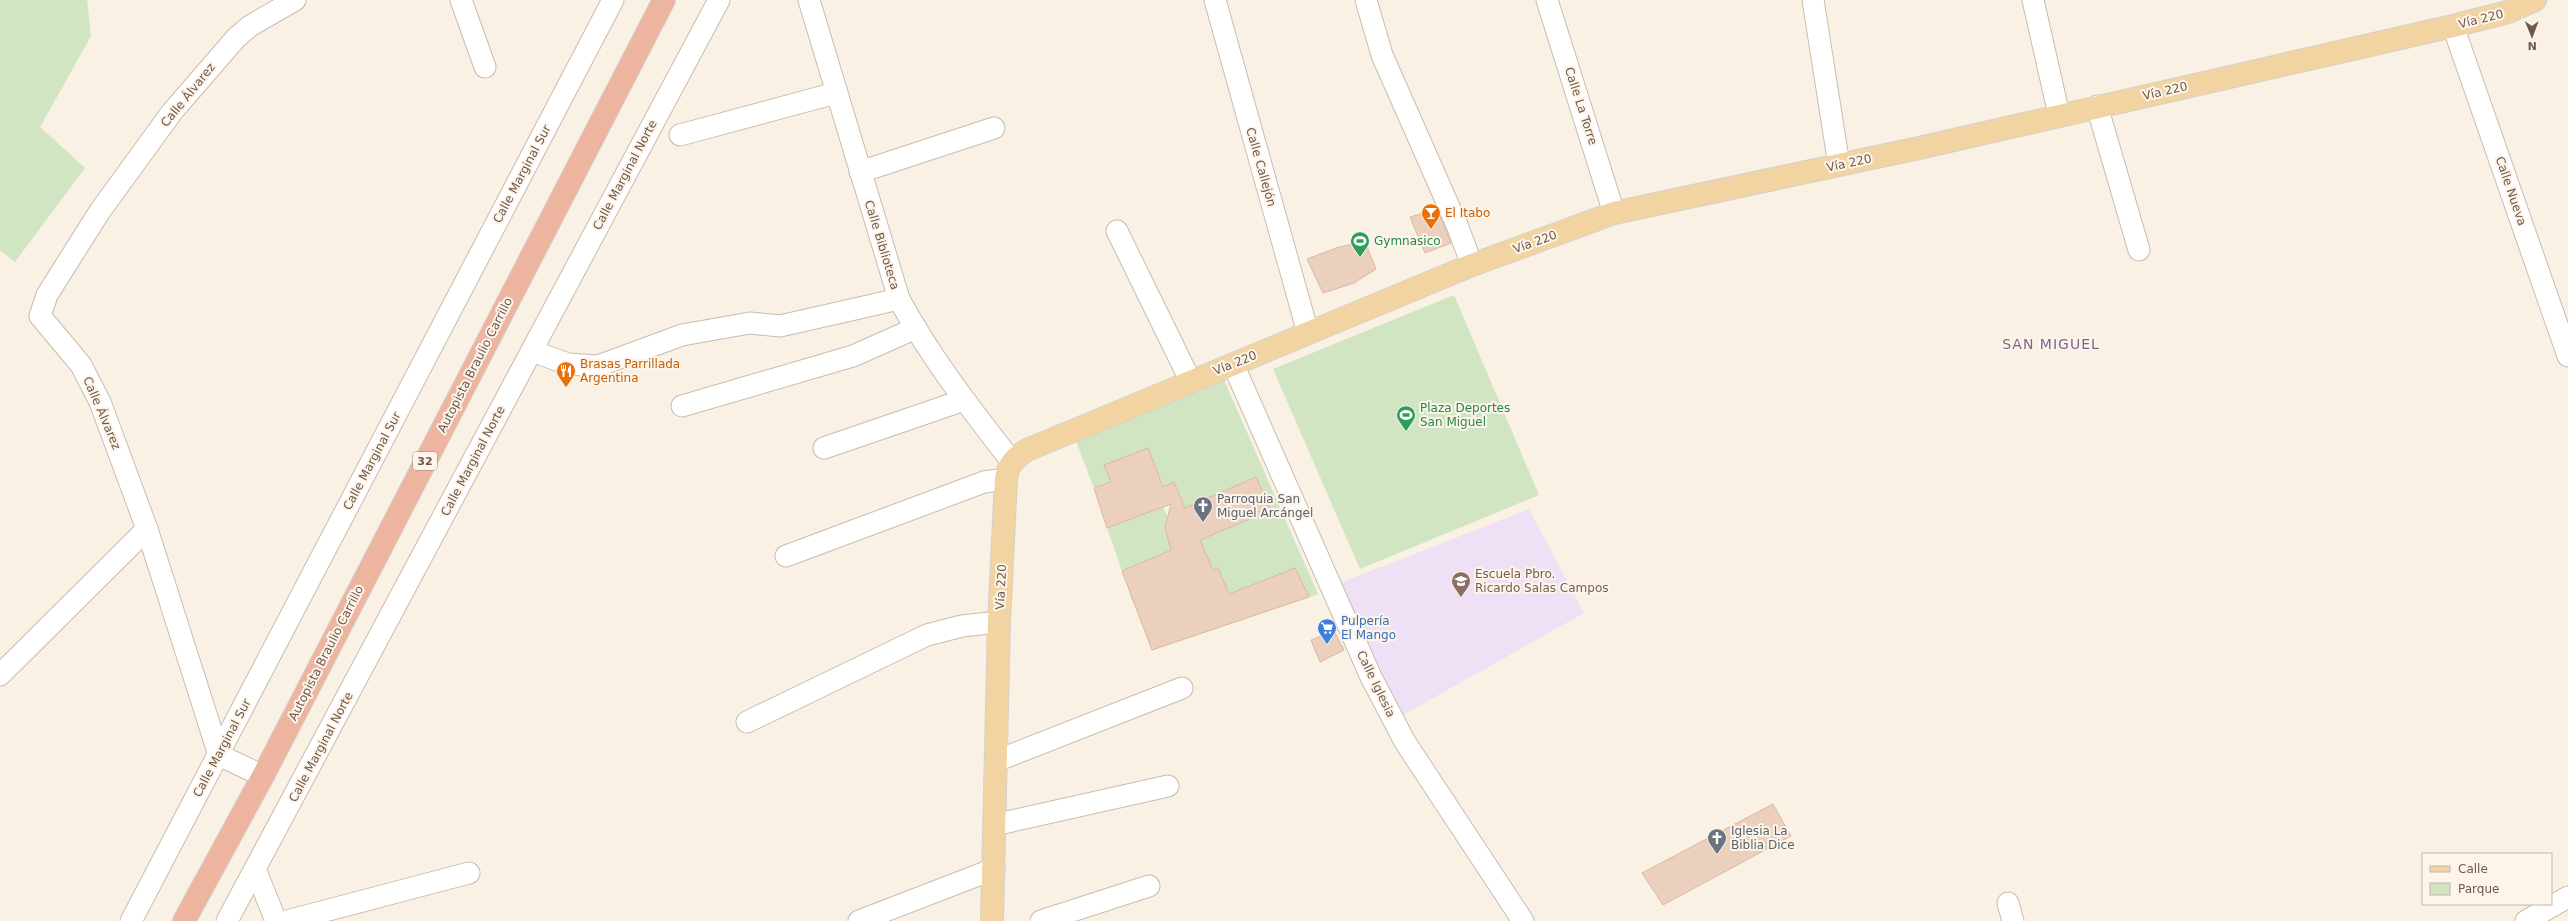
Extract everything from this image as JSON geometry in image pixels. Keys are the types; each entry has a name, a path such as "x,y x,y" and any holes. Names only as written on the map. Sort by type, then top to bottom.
{"highway":[{"name":"Autopista Braulio Carrillo","path":"184,921 263,776 664,0"}],"main road":[{"name":"Vía 220","path":"992,921 1000,622 1009,470 1033,447 1472,265 1614,213 1839,165 2454,26 2508,12 2535,0"}],"street":[{"name":"Calle Álvarez","path":"219,755 147,529 97,396 81,365 40,316 47,295 100,211 172,112 236,38 250,26 295,0"},
{"path":"461,0 486,67"},
{"name":"Calle Marginal Sur","path":"131,921 613,0"},
{"name":"Calle Marginal Norte","path":"226,921 719,0"},
{"name":"Calle Biblioteca","path":"809,0 899,298 916,328 1009,470"},
{"name":"Calle Callejón","path":"1214,0 1308,333"},
{"path":"1366,0 1382,54 1457,225 1472,265"},
{"name":"Calle La Torre","path":"1547,0 1614,213"},
{"path":"1812,0 1839,165"},
{"path":"2034,0 2059,115"},
{"name":"Calle Nueva","path":"2454,26 2568,356"},
{"path":"680,134 836,93"},
{"path":"2097,106 2139,250"},
{"path":"860,172 994,128"},
{"path":"1118,231 1191,382"},
{"path":"532,350 568,364 598,366 682,335 750,323 780,326 899,298"},
{"path":"682,406 854,356 916,328"},
{"name":"Calle Iglesia","path":"1233,364 1371,677 1405,742 1523,921"},
{"path":"824,448 964,400"},
{"path":"786,556 984,482 1009,470"},
{"path":"0,676 147,529"},
{"path":"747,722 927,635 962,626 1000,622"},
{"path":"996,761 1182,688"},
{"path":"219,755 263,776"},
{"path":"994,825 1168,786"},
{"path":"255,869 276,921"},
{"path":"859,921 994,869"},
{"path":"287,921 469,873"},
{"path":"1041,921 1149,886"},
{"path":"2526,921 2568,897"}],"shaded area":[{"name":"Escuela Pbro. Ricardo Salas Campos","path":"1529,509 1584,613 1403,715 1338,584"}],"green space":[{"path":"0,0 87,0 91,36 40,127 85,168 15,262 0,250"},
{"name":"Plaza Deportes San Miguel","path":"1454,295 1539,495 1360,569 1273,369"},
{"path":"1224,380 1318,594 1309,597 1295,568 1242,589 1252,616 1240,620 1218,568 1132,601 1129,590 1188,565 1200,540 1270,510 1256,477 1185,508 1174,482 1163,487 1148,449 1105,466 1111,482 1094,488 1075,439"},
{"path":"1159,498 1168,518 1165,527 1167,536 1180,546 1122,571 1107,528"}],"building":[{"name":"El Itabo","path":"1437,209 1451,243 1425,253 1410,217"},
{"path":"1365,242 1376,269 1354,283 1323,293 1307,259 1339,247"},
{"path":"1148,448 1163,487 1174,482 1185,508 1256,477 1271,510 1200,540 1213,570 1218,568 1229,594 1295,568 1309,597 1152,650 1122,571 1171,550 1165,527 1171,504 1107,528 1094,488 1111,482 1104,465"},
{"name":"Pulpería El Mango","path":"1334,631 1344,650 1320,662 1311,640"},
{"name":"Iglesia La Biblia Dice","path":"1773,804 1791,836 1663,905 1642,873"}],"place":[{"name":"El Itabo","path":"1431,230"},
{"name":"Gymnasico","path":"1360,258"},
{"name":"Brasas Parrillada Argentina","path":"566,388"},
{"name":"Plaza Deportes San Miguel","path":"1406,432"},
{"name":"Parroquia San Miguel Arcángel","path":"1203,523"},
{"name":"Escuela Pbro. Ricardo Salas Campos","path":"1461,598"},
{"name":"Pulpería El Mango","path":"1327,645"},
{"name":"Iglesia La Biblia Dice","path":"1717,855"}],"district":[{"name":"SAN MIGUEL","path":"2051,344"}]}
